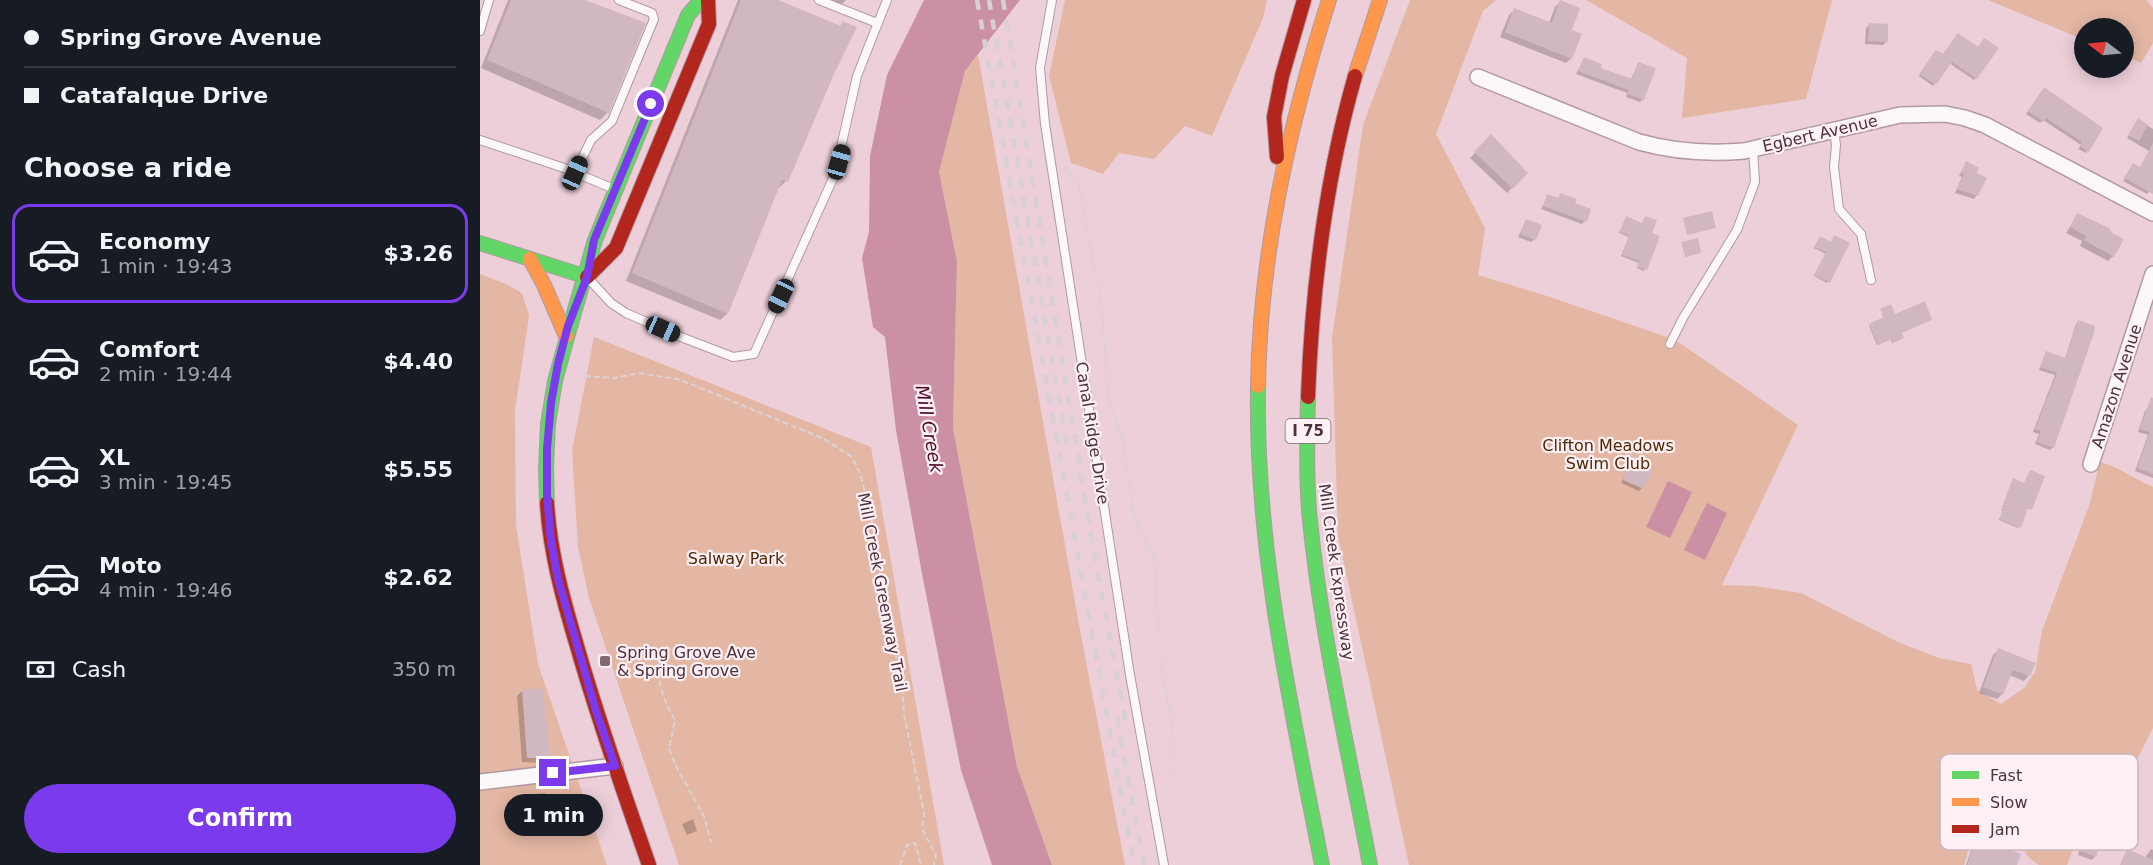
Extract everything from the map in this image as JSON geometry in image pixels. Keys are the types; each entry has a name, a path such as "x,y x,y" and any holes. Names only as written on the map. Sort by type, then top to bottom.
{"main road":[{"path":"649,865 596,711 558,579 551,541 547,495 547,449 551,403 566,336 587,277 594,240 688,15 701,0"},
{"path":"587,277 616,248 709,24 708,0"},
{"path":"1280,182 1274,117 1282,76 1304,0"},
{"path":"1322,865 1274,605 1265,531 1257,428 1259,347 1266,263 1297,103 1329,0"},
{"name":"Mill Creek Expressway","path":"1370,865 1320,588 1310,503 1308,425 1310,318 1322,223 1356,69 1380,0"},
{"path":"480,243 587,277"},
{"path":"530,259 566,336"}],"street":[{"name":"Egbert Avenue","path":"1478,77 1639,142 1691,153 1717,153 1753,148 1884,118 1923,113 1965,118 1985,125 2153,213"},
{"name":"Amazon Avenue","path":"2091,464 2153,274"},
{"path":"480,782 615,766"}],"lane":[{"path":"480,31 489,0"},
{"path":"575,173 591,140 612,121 654,19 652,13 619,0"},
{"path":"819,0 877,23"},
{"path":"587,277 611,303 626,313 733,357 754,354 835,174 858,76 887,0"},
{"name":"Canal Ridge Drive","path":"1052,0 1040,68 1049,153 1130,675 1164,865"},
{"path":"1834,130 1836,145 1834,167 1839,209 1861,234 1871,279"},
{"path":"480,140 615,189"},
{"path":"1670,344 1683,318 1737,230 1755,182 1753,148"}],"path":[{"path":"1049,153 1066,167 1078,182 1102,306 1107,389 1123,442 1135,520 1154,558 1161,664 1174,741 1173,781"},
{"name":"Mill Creek Greenway Trail","path":"585,376 614,378 639,373 681,380 825,439 852,457 861,476 873,526 886,616 902,680 904,714 924,813 922,829 936,855 934,865"},
{"path":"661,654 657,664 660,682 667,706 675,720 669,749 704,816 711,842"},
{"path":"900,865 907,845 915,843 921,865"}],"green space":[{"path":"1065,0 1267,0 1263,18 1212,136 1185,126 1154,159 1119,153 1103,174 1071,163 1049,76"},
{"name":"Clifton Meadows Swim Club","path":"1410,0 1496,0 1483,11 1436,134 1485,228 1478,275 1670,338 1798,425 1722,585 1755,586 1801,593 1898,642 1939,658 1971,664 1977,690 2001,704 2024,688 2035,672 2042,631 2089,506 2100,462 2153,487 2153,728 2138,758 2138,754 1940,754 1940,850 1968,850 1964,865 1409,865 1338,536 1332,338 1363,125"},
{"path":"1586,0 1832,0 1806,99 1682,118 1687,58"},
{"path":"1988,0 2146,0 2153,8 2153,43 2141,63 2134,60 2134,18 2074,18 2074,35"},
{"path":"978,55 1080,630 1125,865 1052,865 1017,767 953,428 957,261 939,172 965,71"},
{"path":"480,274 522,293 529,316 515,410 516,525 538,664 607,865 480,865"},
{"name":"Salway Park","path":"594,337 871,447 944,865 679,865 589,598 578,547 572,451"},
{"path":"2024,850 2073,850 2067,865 2039,865 2030,859"}],"water":[{"name":"Mill Creek","path":"924,0 1020,0 965,71 939,172 957,261 953,428 1017,767 1052,865 992,865 961,770 896,430 885,337 873,327 862,258 869,232 870,156 887,75"},
{"path":"1668,481 1692,492 1670,538 1646,527"},
{"path":"1707,503 1727,513 1705,560 1684,550"}],"building":[{"path":"511,0 585,0 646,23 609,113 487,60"},
{"path":"741,0 778,0 841,26 842,21 857,27 834,74 788,182 782,180 728,314 632,273"},
{"path":"1560,0 1580,8 1572,30 1582,34 1572,59 1505,32 1514,8 1552,23"},
{"path":"1869,23 1888,24 1888,42 1868,41"},
{"path":"1958,33 1978,47 1984,38 1999,48 1977,79 1952,62 1936,85 1919,74 1936,50 1943,54"},
{"path":"1584,57 1602,64 1601,68 1632,79 1638,62 1656,68 1644,100 1627,94 1629,90 1578,71"},
{"path":"2044,87 2103,128 2089,152 2080,146 2082,142 2046,118 2044,122 2028,111"},
{"path":"2138,118 2148,125 2139,141 2128,135"},
{"path":"1491,134 1528,173 1513,189 1474,152"},
{"path":"2153,143 2153,194 2124,178 2133,163 2140,167"},
{"path":"1966,161 1979,168 1977,173 1987,178 1978,196 1957,189 1964,174 1961,172"},
{"path":"1560,193 1577,199 1575,203 1591,209 1587,222 1543,206 1547,194 1559,198"},
{"path":"1712,211 1716,228 1687,235 1683,218"},
{"path":"2077,213 2109,228 2112,233 2124,239 2114,257 2084,240 2086,236 2070,227"},
{"path":"1626,216 1642,223 1645,216 1657,220 1652,233 1660,236 1647,270 1637,267 1639,261 1622,255 1629,235 1620,232"},
{"path":"1526,219 1542,225 1536,240 1520,234"},
{"path":"1834,235 1850,243 1830,283 1814,275 1826,252 1814,247 1820,236 1831,242"},
{"path":"1698,238 1701,253 1685,257 1681,242"},
{"path":"1925,301 1932,320 1902,333 1904,338 1893,343 1892,339 1878,345 1869,324 1884,317 1880,309 1891,304 1895,314"},
{"path":"2078,320 2095,326 2094,333 2054,448 2037,442 2041,431 2035,429 2057,373 2040,367 2046,351 2066,358"},
{"path":"2151,397 2153,398 2153,474 2137,468 2150,432 2140,429"},
{"path":"1633,456 1654,466 1644,489 1623,480"},
{"path":"2030,470 2045,476 2032,510 2028,508 2021,528 1999,519 2013,478 2024,483"},
{"path":"1998,648 2036,663 2030,676 2013,670 2003,695 1983,687"},
{"path":"543,688 550,758 527,758 522,690"},
{"path":"1972,850 2011,850 2021,854 2017,865 1967,865"},
{"path":"2080,850 2098,850 2096,857"},
{"path":"2127,850 2153,860 2153,865 2120,865"}],"railway":[{"path":"977,0 1134,865"},
{"path":"989,0 1067,446"},
{"path":"1003,0 1091,536 1127,729"},
{"path":"1117,717 1144,865"}],"traffic: fast":[{"path":"547,503 548,424 555,381 595,240 688,15 701,0"},
{"path":"480,243 587,277"},
{"path":"1258,386 1262,507 1277,627 1322,865"},
{"path":"1308,397 1307,482 1314,555 1335,689 1370,865"}],"traffic: slow":[{"path":"1258,386 1264,288 1279,190 1301,94 1329,0"},
{"path":"1355,76 1380,0"},
{"path":"530,259 566,336"}],"traffic: jam":[{"path":"587,277 616,248 709,24 708,0"},
{"path":"1277,157 1274,117 1282,76 1304,0"},
{"path":"1308,397 1313,316 1322,235 1336,155 1355,76"},
{"path":"547,503 554,558 567,611 602,729 649,865"}],"place":[{"name":"Spring Grove Ave & Spring Grove","path":"605,661"}],"route":[{"path":"553,773 615,766 596,711 558,579 551,541 547,495 547,449 551,403 568,326 587,277 594,240 651,104"}]}
